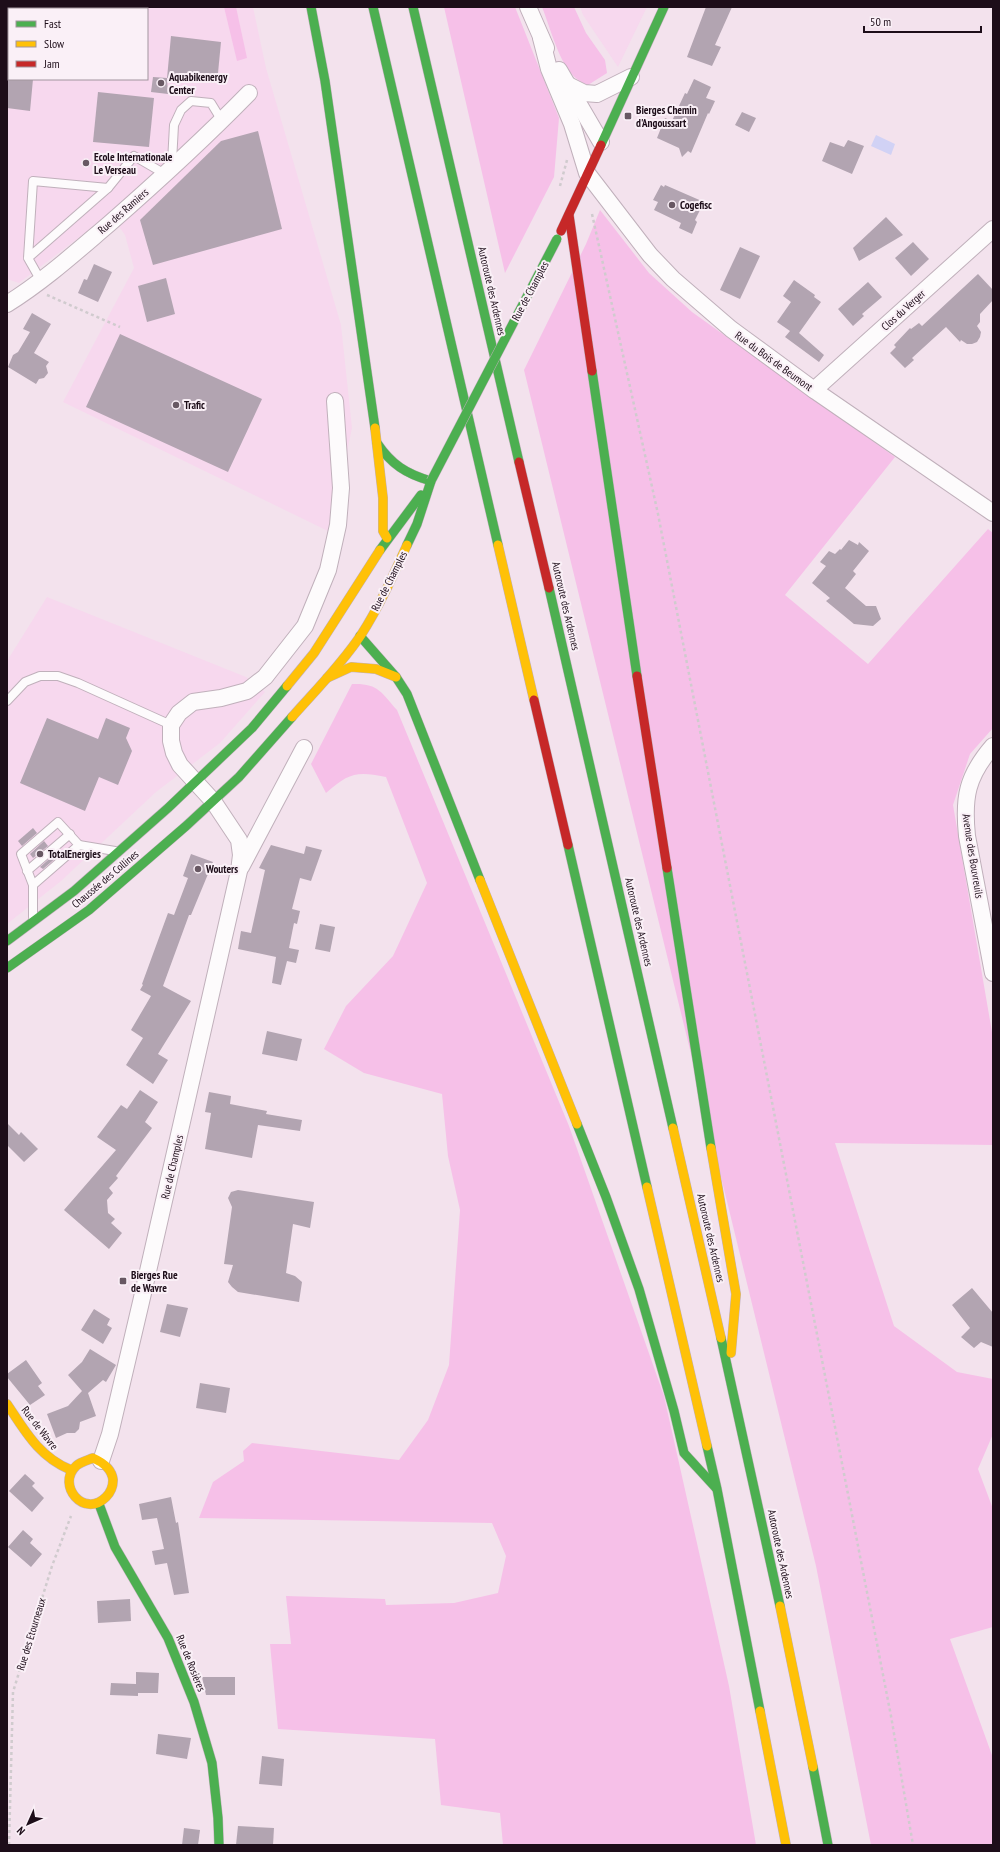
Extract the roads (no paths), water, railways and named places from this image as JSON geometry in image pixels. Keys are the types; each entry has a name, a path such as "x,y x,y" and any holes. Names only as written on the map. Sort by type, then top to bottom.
{"main road":[{"path":"311,7 325,81 377,443 384,498 383,531 387,538"},
{"path":"373,7 717,1489 786,1845"},
{"name":"Autoroute des Ardennes","path":"413,7 563,643 730,1374 804,1714 828,1845"},
{"name":"Rue de Champles","path":"327,678 360,636 382,598 417,524 431,481 569,216 601,142 664,7"},
{"path":"569,216 642,703 718,1193 736,1294 730,1374"},
{"path":"377,443 388,460 404,472 431,481 413,506 395,547"},
{"name":"Chaussée des Collines","path":"7,941 74,891 196,782 252,728 290,682 334,623 387,538 413,506"},
{"path":"358,623 360,636 396,677 407,694 606,1197 639,1289 674,1411 684,1453 717,1489"},
{"path":"327,678 351,667 376,669 396,677"},
{"name":"Chaussée des Collines","path":"7,968 89,910 124,881 213,801 268,745 327,678"},
{"name":"Rue de Wavre","path":"7,1404 14,1417 40,1451 58,1465 71,1470"},
{"path":"93,1458 101,1461 107,1466 112,1476 110,1492 105,1500 99,1504 92,1505 78,1501 70,1489 68,1482 71,1470 77,1463 84,1460 93,1458"},
{"name":"Rue de Rosières","path":"99,1504 115,1547 168,1638 194,1702 212,1763 218,1818 219,1845"}],"street":[{"path":"528,7 541,38 566,84 601,142"},
{"name":"Rue du Bois de Beumont","path":"541,38 549,69 572,124 587,173 632,233 673,279 731,329 814,390 993,513"},
{"path":"566,84 584,93 597,94 631,77"},
{"name":"Rue des Ramiers","path":"7,304 36,285 73,255 165,174 222,121 249,93"},
{"name":"Clos du Verger","path":"814,390 993,229"},
{"path":"196,782 180,765 174,753 171,741 171,725 179,713 193,702 221,698 247,691 265,677 305,626 315,605 328,570 338,525 341,488 335,401"},
{"name":"Avenue des Bouvreuils","path":"993,746 980,760 968,786 965,813 993,973"},
{"name":"Rue de Champles","path":"239,871 304,748"},
{"name":"Rue de Champles","path":"101,1461 110,1434 141,1302 239,871 241,855 239,840 213,801 196,782"}],"lane":[{"path":"28,258 108,188 134,156 165,174 172,162 174,125 181,110 191,101 211,103 222,121"},
{"path":"36,285 28,258 33,181 108,188"},
{"path":"7,701 25,682 40,676 58,676 78,683 171,725"},
{"path":"33,922 32,885 21,854 58,822 79,845 118,852"},
{"path":"27,871 70,834"},
{"path":"32,885 79,845"}],"water":[{"path":"876,135 895,144 891,155 871,146"}],"place":[{"name":"Aquabikenergy Center","path":"161,83"},
{"name":"Bierges Chemin d'Angoussart","path":"628,116"},
{"name":"Ecole Internationale Le Verseau","path":"86,163"},
{"name":"Cogefisc","path":"672,205"},
{"name":"Trafic","path":"176,405"},
{"name":"TotalEnergies","path":"40,854"},
{"name":"Wouters","path":"198,869"},
{"name":"Bierges Rue de Wavre","path":"123,1281"}]}
